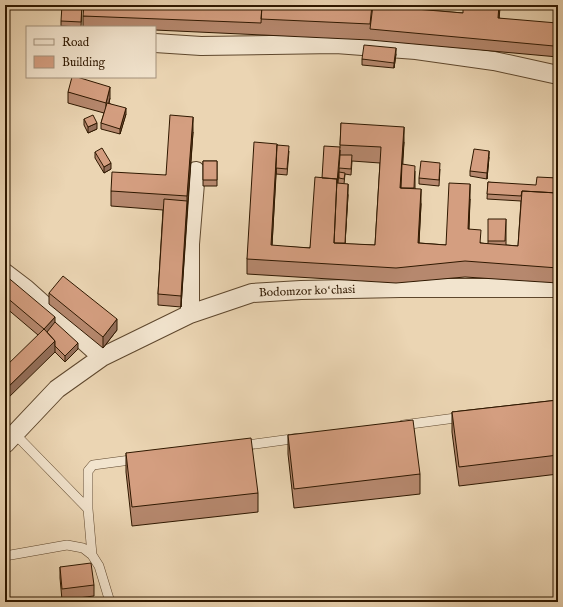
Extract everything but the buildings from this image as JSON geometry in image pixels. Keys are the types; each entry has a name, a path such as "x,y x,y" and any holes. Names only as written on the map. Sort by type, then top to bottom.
{"street":[{"path":"156,43 201,46 336,44 409,49 494,61 558,75"},
{"path":"190,314 190,244 196,171"},
{"path":"5,273 26,289 102,357"},
{"name":"Bodomzor koʻchasi","path":"10,439 56,389 102,357 190,314 252,293 302,290 392,288 558,288"}],"lane":[{"path":"392,426 471,416"},
{"path":"234,446 306,437"},
{"path":"10,439 88,508"},
{"path":"92,554 88,508 88,471 92,465 148,458"},
{"path":"5,556 67,545 84,548 92,554 99,566 110,602"}]}
